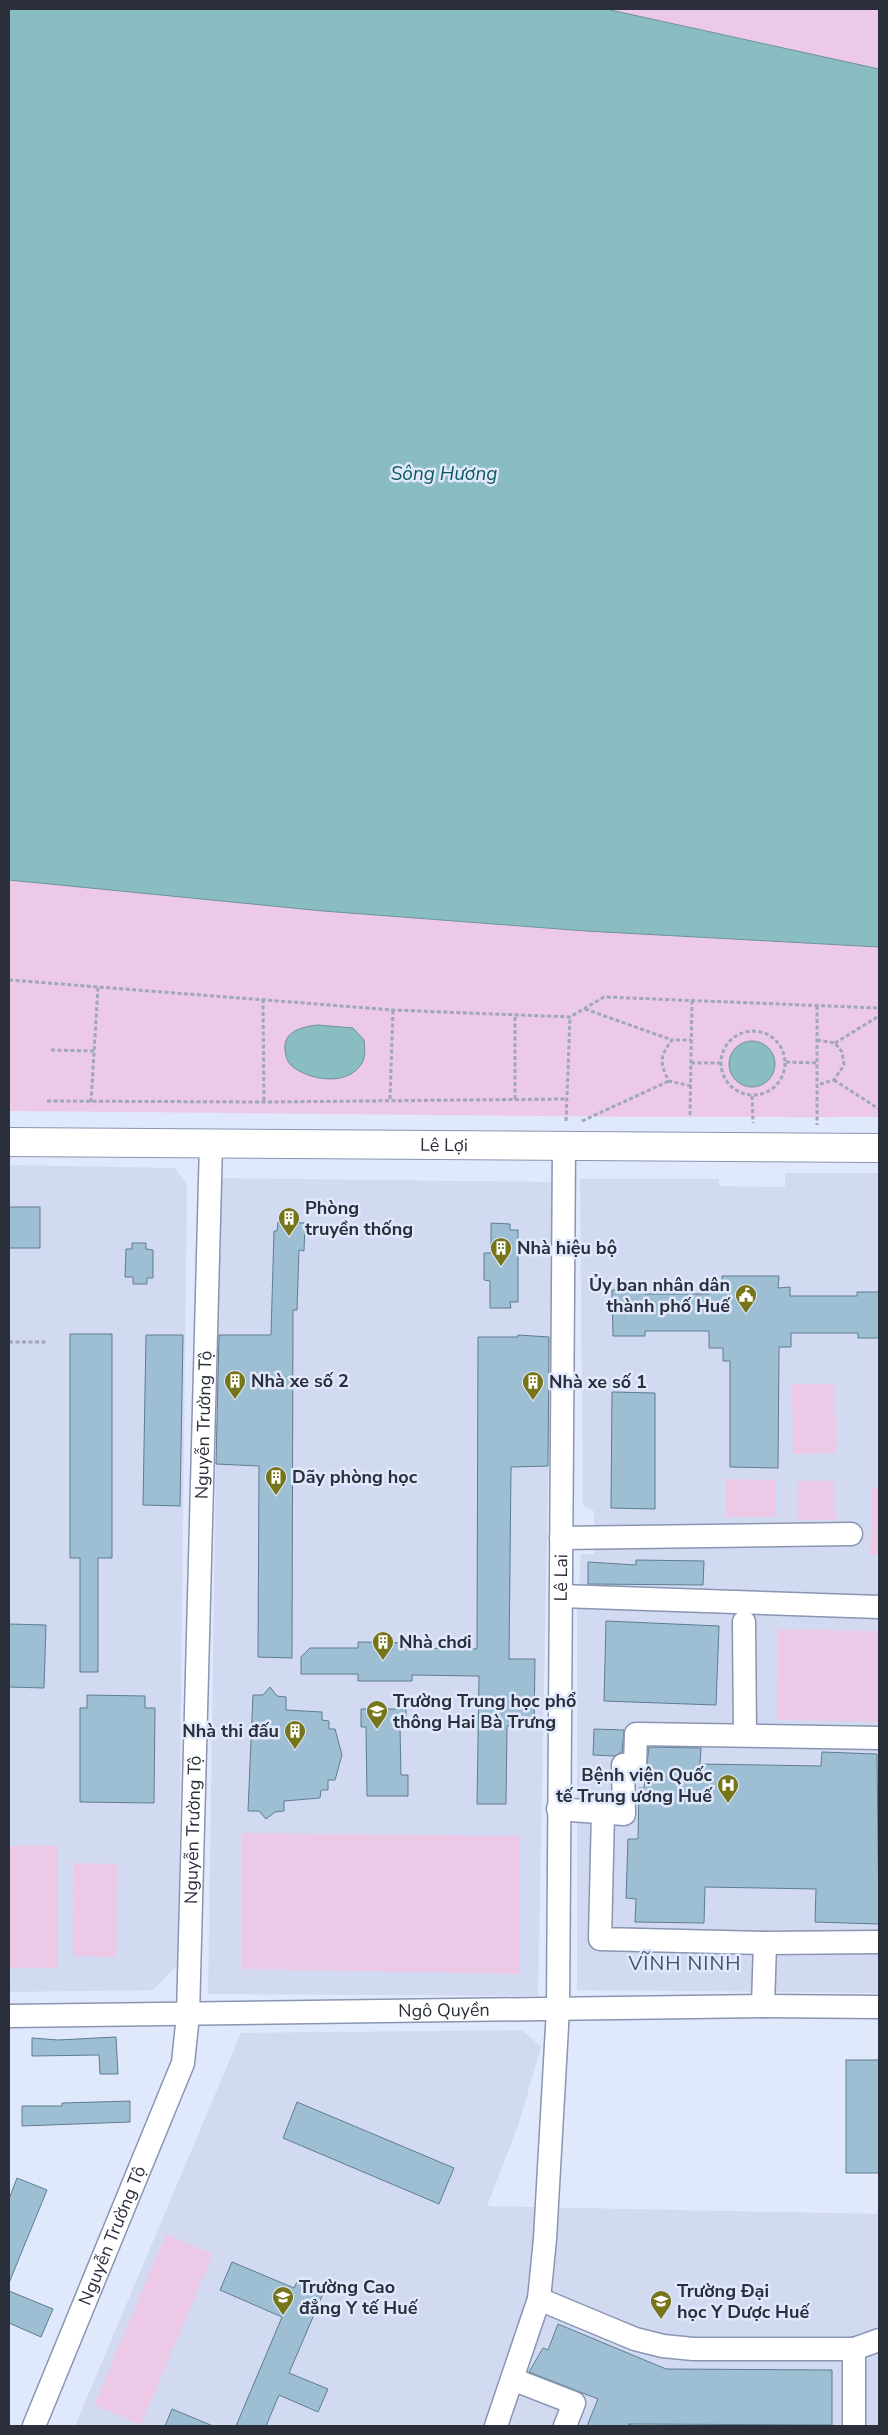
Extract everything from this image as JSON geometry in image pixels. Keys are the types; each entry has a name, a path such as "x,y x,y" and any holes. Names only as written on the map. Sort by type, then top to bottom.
{"main road":[{"name":"Lê Lợi","path":"9,1142 211,1143 565,1134 879,1148"}],"street":[{"name":"Lê Lai","path":"496,2426 539,2299 545,2239 558,2009 558,1809 565,1134"},
{"name":"Nguyễn Trường Tộ","path":"34,2426 183,2063 188,2015 211,1143"},
{"path":"561,1538 851,1534"},
{"path":"561,1596 879,1607"},
{"path":"744,1622 745,1735"},
{"path":"558,1809 624,1814 623,1765 635,1766 636,1734 879,1738"},
{"path":"603,1812 600,1939 765,1943 879,1942"},
{"path":"763,2006 765,1943"},
{"name":"Ngô Quyền","path":"9,2016 879,2006"},
{"path":"539,2299 635,2339 662,2346 692,2349 854,2349 879,2340"},
{"path":"854,2349 854,2426"},
{"path":"512,2379 574,2403 564,2426"}],"path":[{"path":"9,980 393,1010 570,1017 604,997 879,1008"},
{"path":"92,1102 98,986"},
{"path":"263,999 264,1102"},
{"path":"690,1115 692,1001"},
{"path":"817,1006 817,1125"},
{"path":"585,1008 672,1040 691,1040"},
{"path":"390,1099 393,1010"},
{"path":"515,1014 515,1099"},
{"path":"816,1040 835,1043 879,1016"},
{"path":"565,1134 570,1017"},
{"path":"750,1031 760,1032 778,1042 786,1062 781,1081 773,1089 764,1094 752,1096 742,1094 732,1088 725,1080 721,1064 724,1048 731,1040 750,1031"},
{"path":"669,1081 663,1070 662,1054 672,1040"},
{"path":"817,1085 834,1080 844,1065 842,1052 835,1043"},
{"path":"51,1050 94,1052"},
{"path":"786,1062 817,1063"},
{"path":"691,1063 721,1064"},
{"path":"834,1080 879,1109"},
{"path":"582,1121 669,1081 691,1086"},
{"path":"752,1096 752,1123"},
{"path":"47,1101 264,1102 390,1099 566,1099"},
{"path":"9,1342 48,1342"}],"shaded area":[{"path":"606,9 879,9 879,69 629,15"},
{"path":"9,880 323,911 586,931 879,947 879,1117 9,1111"},
{"path":"9,1165 175,1168 187,1185 178,1964 153,1990 9,1992"},
{"path":"785,1173 879,1173 879,1993 577,1990 577,1610 581,1554 594,1554 594,1511 583,1506 580,1179 719,1179 719,1186 785,1187"},
{"name":"Trường Trung học phổ thông Hai Bà Trưng","path":"220,1178 554,1182 538,1996 208,1994"},
{"path":"792,1384 834,1384 836,1453 793,1454"},
{"path":"726,1479 776,1480 776,1517 726,1517"},
{"path":"797,1481 834,1481 835,1520 797,1520"},
{"path":"872,1488 879,1488 879,1555 870,1555"},
{"path":"778,1629 879,1631 879,1722 777,1720"},
{"path":"242,1833 519,1836 520,1974 242,1969"},
{"path":"9,1846 58,1846 58,1968 9,1968"},
{"path":"74,1863 117,1864 116,1957 73,1956"},
{"path":"522,2030 541,2047 519,2123 487,2206 879,2214 879,2426 75,2426 241,2033"},
{"path":"166,2234 213,2254 141,2425 94,2405"}],"water":[{"name":"Sông Hương","path":"9,9 606,9 879,69 879,947 586,931 323,911 9,880"},
{"path":"317,1025 353,1028 364,1040 364,1057 360,1066 354,1072 337,1079 318,1078 300,1072 289,1063 285,1050 287,1038 295,1031"},
{"path":"752,1041 765,1045 771,1051 775,1064 771,1077 765,1083 752,1087 739,1083 733,1077 729,1064 733,1051 739,1045"}],"building":[{"path":"9,1207 40,1207 40,1248 9,1248"},
{"path":"278,1222 305,1223 304,1251 299,1250 297,1310 293,1310 292,1658 258,1657 259,1466 216,1464 219,1335 271,1335 274,1231 277,1231"},
{"name":"Nhà hiệu bộ","path":"491,1223 510,1224 510,1230 518,1230 518,1302 510,1302 511,1308 490,1308 490,1281 484,1280 484,1253 491,1253"},
{"path":"132,1243 146,1243 146,1249 153,1250 153,1278 147,1278 147,1284 133,1284 133,1277 125,1277 126,1249 132,1249"},
{"name":"Ủy ban nhân dân thành phố Huế","path":"722,1276 779,1276 778,1288 790,1287 790,1296 857,1296 857,1292 879,1292 879,1338 858,1338 858,1333 791,1333 791,1347 779,1347 778,1468 730,1467 730,1361 723,1361 723,1348 709,1348 709,1331 645,1331 645,1336 613,1336 612,1290 645,1289 645,1294 709,1294 709,1290 722,1290"},
{"path":"70,1334 112,1334 112,1558 98,1558 98,1672 80,1672 80,1558 70,1558"},
{"path":"146,1335 183,1335 180,1506 143,1505"},
{"path":"518,1335 549,1337 548,1466 511,1467 509,1659 535,1659 534,1725 507,1726 506,1804 477,1804 479,1676 412,1675 412,1681 358,1681 358,1674 301,1674 301,1657 310,1648 358,1648 358,1642 412,1643 412,1648 477,1649 478,1337 518,1337"},
{"path":"612,1392 655,1393 655,1509 611,1508"},
{"path":"636,1560 704,1561 703,1585 588,1584 588,1562 636,1565"},
{"path":"606,1621 719,1626 716,1705 604,1701"},
{"path":"9,1624 46,1625 44,1688 9,1687"},
{"name":"Nhà thi đấu","path":"270,1687 277,1696 286,1697 286,1710 322,1712 322,1720 329,1721 329,1729 335,1729 342,1755 335,1780 328,1780 328,1790 321,1790 320,1798 284,1801 284,1811 275,1812 266,1819 259,1811 248,1811 253,1695 263,1695"},
{"path":"87,1695 145,1696 145,1708 155,1708 154,1803 80,1802 80,1708 87,1708"},
{"path":"361,1709 406,1709 406,1727 400,1727 401,1775 408,1775 408,1796 367,1796 366,1727 361,1727"},
{"path":"594,1729 624,1730 622,1752 614,1756 593,1755"},
{"path":"649,1747 701,1748 700,1764 821,1766 822,1752 877,1754 879,1924 815,1922 816,1889 705,1887 704,1923 635,1922 636,1899 626,1898 628,1839 638,1839 639,1788 644,1788"},
{"path":"116,2037 118,2074 100,2074 99,2055 32,2056 32,2038 58,2040"},
{"path":"846,2060 879,2060 879,2173 846,2173"},
{"path":"130,2101 130,2122 22,2126 22,2106 62,2106 62,2103"},
{"path":"297,2102 454,2168 439,2204 283,2138"},
{"path":"17,2178 47,2190 9,2283 9,2199"},
{"path":"232,2262 294,2288 299,2278 325,2289 289,2373 328,2389 318,2412 279,2395 266,2426 236,2426 282,2317 220,2290"},
{"path":"9,2291 53,2309 41,2337 9,2323"},
{"path":"558,2324 666,2369 832,2370 832,2425 628,2424 634,2426 587,2426 598,2399 529,2372 543,2348 548,2350"},
{"path":"172,2409 213,2426 165,2426"}],"place":[{"name":"Phòng truyền thống","path":"289,1237"},
{"name":"Nhà hiệu bộ","path":"501,1267"},
{"name":"Ủy ban nhân dân thành phố Huế","path":"746,1314"},
{"name":"Nhà xe số 2","path":"235,1400"},
{"name":"Nhà xe số 1","path":"533,1401"},
{"name":"Dãy phòng học","path":"276,1496"},
{"name":"Nhà chơi","path":"383,1661"},
{"name":"Trường Trung học phổ thông Hai Bà Trưng","path":"377,1730"},
{"name":"Nhà thi đấu","path":"295,1750"},
{"name":"Bệnh viện Quốc tế Trung ương Huế","path":"728,1804"},
{"name":"Trường Cao đẳng Y tế Huế","path":"283,2316"},
{"name":"Trường Đại học Y Dược Huế","path":"661,2320"}],"district":[{"name":"VĨNH NINH","path":"685,1963"}]}
